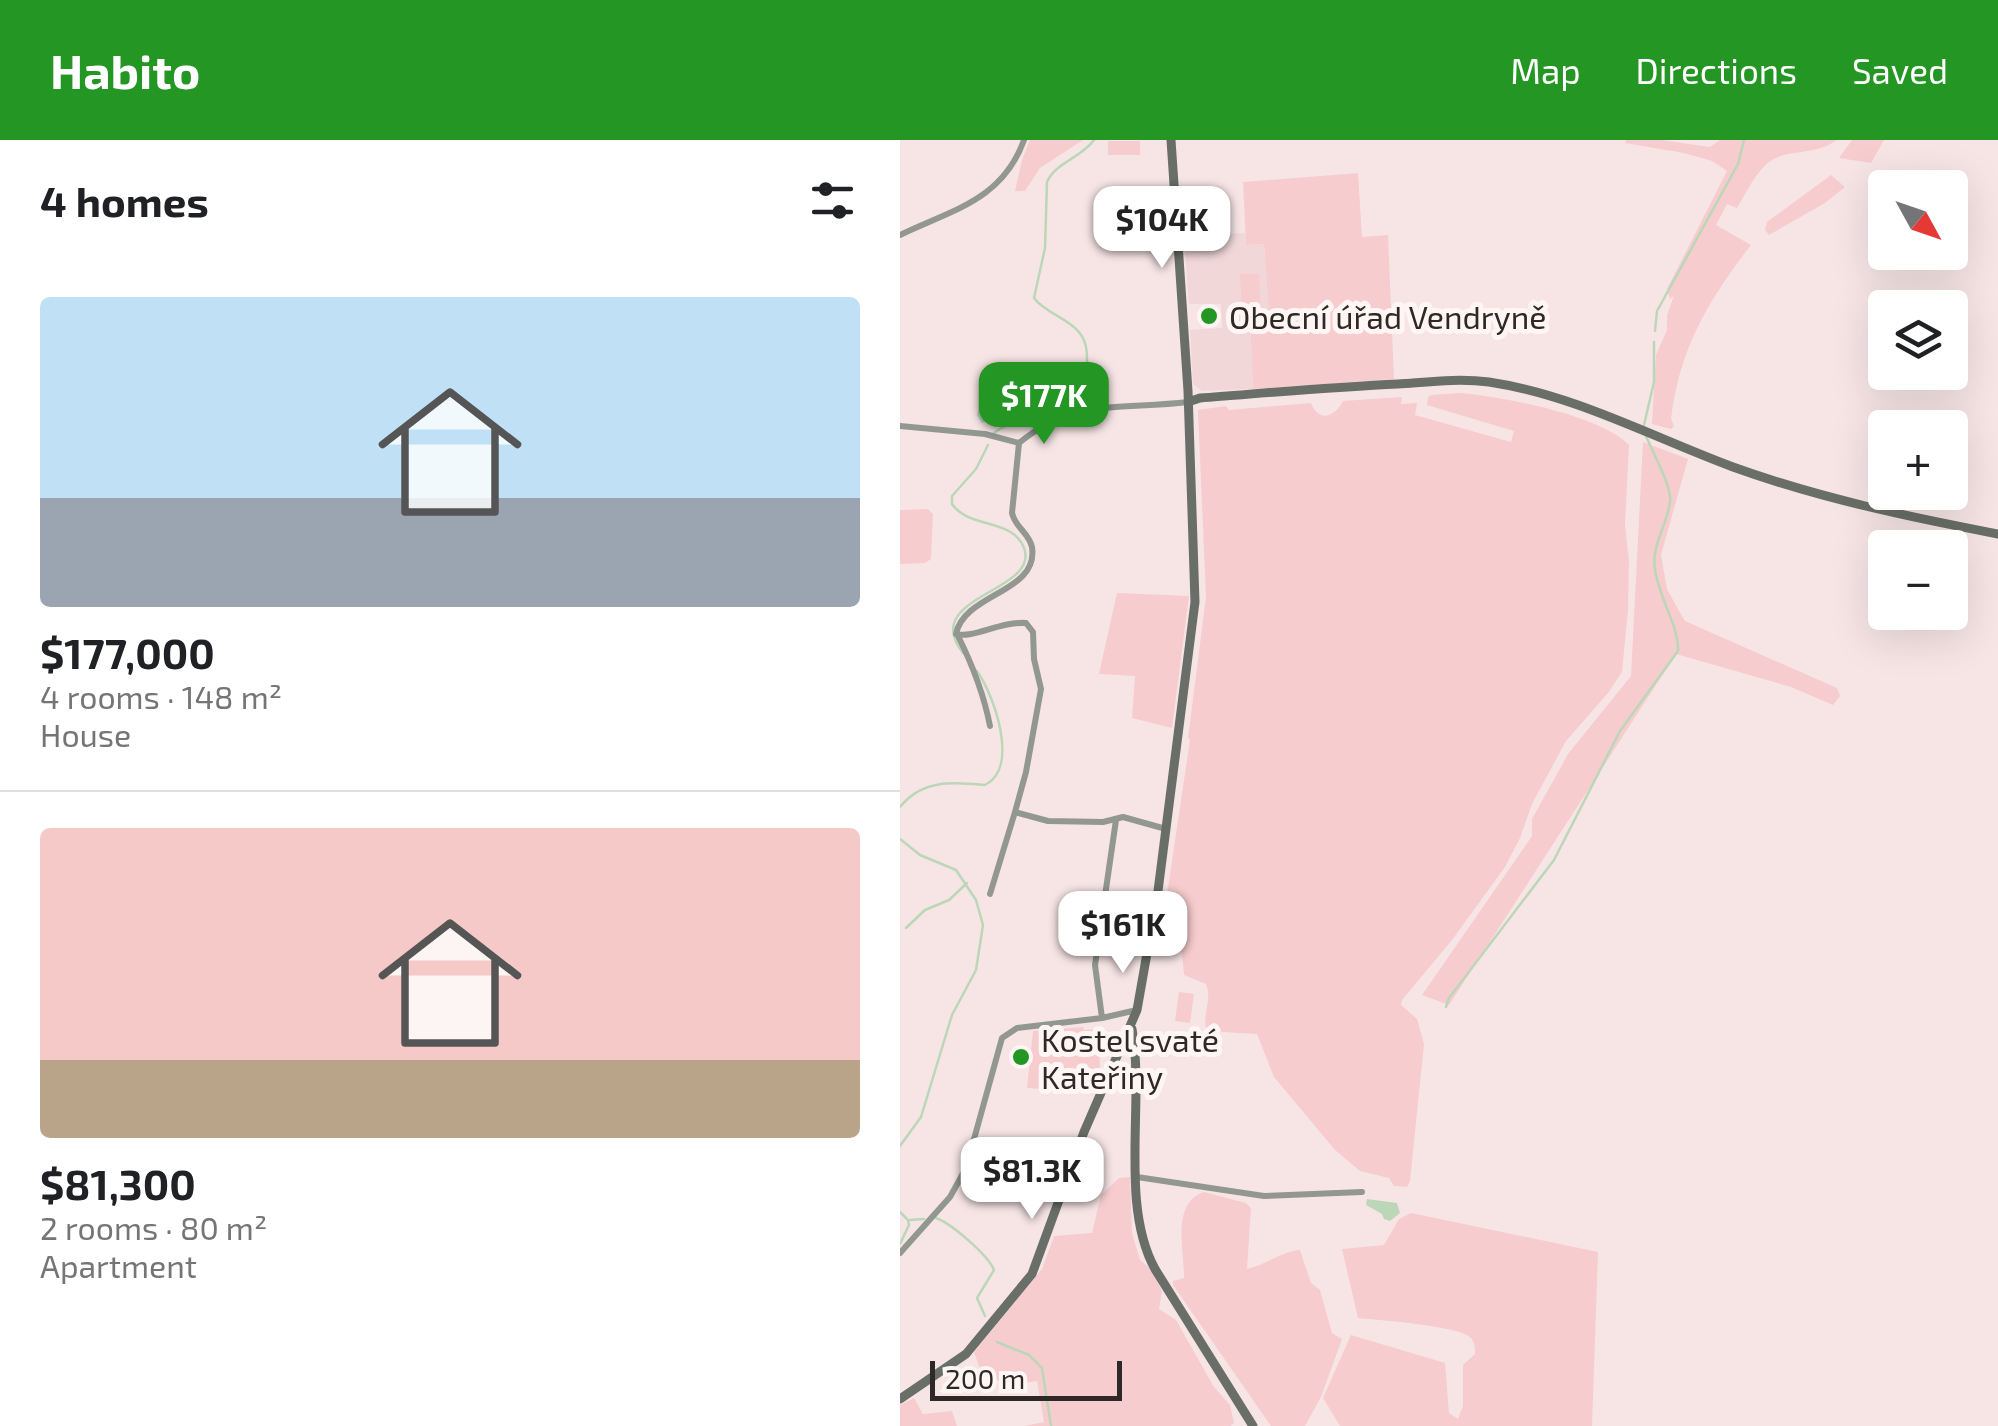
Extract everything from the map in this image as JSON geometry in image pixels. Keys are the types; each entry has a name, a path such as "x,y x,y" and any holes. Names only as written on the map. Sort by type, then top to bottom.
{"street":[{"path":"900,235 976,201 1014,160 1024,140"},
{"path":"900,1399 966,1354 1032,1274 1084,1132 1137,1010 1166,829 1195,602 1188,402 1171,140"},
{"path":"990,726 974,668 958,636 958,624 966,612 1018,580 1030,564 1030,539 1012,513 1019,443 1031,433 1094,407 1372,385 1489,382 1547,394 1734,467 1809,490 1889,513 1998,534"},
{"path":"900,426 985,434 1019,443"},
{"path":"958,636 1004,622 1026,623 1033,632 1041,689 1026,772 990,894"},
{"path":"1015,812 1048,822 1123,817 1166,829"},
{"path":"1102,1018 1095,965 1116,820"},
{"path":"900,1253 950,1197 966,1168 1002,1038 1016,1028 1137,1010"},
{"path":"1132,1026 1140,1230 1147,1254 1253,1426"},
{"path":"1137,1178 1264,1196 1362,1192"}],"shaded area":[{"path":"1030,140 1083,140 1040,168 1025,191 1015,191 1022,160"},
{"path":"1626,140 1710,147 1720,140 1837,140 1770,162 1737,208 1727,204 1716,225 1751,245 1698,327 1681,370 1671,429 1652,424 1656,355 1667,330 1667,315 1674,296 1670,299 1667,289 1727,171 1712,161 1625,143"},
{"path":"1852,140 1884,140 1871,163 1839,158"},
{"path":"1108,141 1140,141 1140,155 1108,155"},
{"path":"1358,173 1362,237 1388,235 1394,379 1253,389 1250,318 1269,316 1264,244 1246,245 1243,182"},
{"path":"1831,175 1845,187 1769,235 1765,230 1767,222"},
{"path":"1245,233 1246,245 1264,244 1269,317 1250,319 1253,389 1202,391 1193,384 1190,330 1222,328 1221,304 1189,304 1184,236"},
{"path":"1240,274 1259,274 1261,312 1242,313"},
{"path":"987,390 993,396 993,408 989,420 982,423 977,415"},
{"path":"1461,393 1574,416 1615,434 1629,445 1625,525 1628,610 1622,672 1566,741 1532,804 1505,867 1402,1000 1401,1005 1417,1019 1424,1044 1407,1187 1394,1186 1389,1178 1360,1171 1335,1150 1274,1077 1257,1034 1207,1031 1206,984 1184,975 1182,953 1162,928 1206,597 1198,410 1311,403 1318,413 1327,416 1343,401 1402,397 1401,404 1417,403 1415,415 1511,442 1514,431 1427,405 1431,395"},
{"path":"1643,442 1688,459 1661,555 1667,589 1685,621 1837,688 1840,696 1833,705 1791,687 1676,654 1449,1005 1422,995 1532,836 1532,819 1568,754 1631,676"},
{"path":"928,509 933,514 931,559 900,564 900,510"},
{"path":"1117,593 1189,596 1172,728 1132,718 1135,676 1099,674"},
{"path":"1179,992 1194,994 1190,1023 1175,1021"},
{"path":"1099,1029 1100,1075 1086,1082 1086,1092 1027,1088 1033,1031"},
{"path":"1130,1177 1132,1233 1140,1260 1152,1270 1162,1291 1159,1309 1176,1320 1214,1387 1230,1405 1234,1423 1025,1426 1044,1422 1037,1381 1009,1385 982,1374 974,1352 1042,1269 1054,1236 1092,1233 1101,1195 1119,1178"},
{"path":"1204,1192 1246,1203 1251,1208 1247,1269 1300,1250 1311,1283 1320,1290 1332,1333 1342,1339 1321,1397 1305,1426 1271,1426 1173,1285 1173,1281 1184,1278 1183,1217 1187,1206"},
{"path":"1367,1199 1397,1203 1400,1213 1390,1221 1384,1219 1366,1205"},
{"path":"1411,1213 1598,1252 1592,1426 1340,1426 1323,1398 1351,1335 1445,1363 1449,1413 1458,1419 1463,1406 1463,1365 1475,1354 1471,1338 1436,1327 1358,1318 1342,1249 1384,1245 1399,1219"},
{"path":"914,1398 923,1414 952,1411 957,1426 900,1426 900,1405"}],"waterway":[{"path":"994,433 1053,406 1070,394 1086,369 1081,334 1034,298 1045,248 1047,182 1094,140"},
{"path":"1655,331 1657,311 1738,164 1744,140"},
{"path":"1644,425 1654,382 1654,342"},
{"path":"1446,1007 1554,860 1620,731 1678,651 1654,560 1670,495 1646,436"},
{"path":"963,653 953,634 956,619 967,606 1015,575 1024,563 1024,548 1011,532 969,517 952,504 952,496 976,469 988,445"},
{"path":"900,807 928,787 950,783 985,785 995,776 1001,763 1000,731 977,671"},
{"path":"900,839 920,855 956,870 976,900 983,925 976,970 952,1015 921,1117 900,1146"},
{"path":"906,928 925,910 949,900 967,883"},
{"path":"900,1212 907,1219"},
{"path":"936,1218 969,1241 994,1270 977,1298 985,1316"},
{"path":"910,1220 924,1219"},
{"path":"900,1244 908,1220"},
{"path":"997,1342 1029,1355 1042,1368 1051,1426"}],"place":[{"name":"Obecní úřad Vendryně","path":"1209,316"},
{"name":"Kostel svaté Kateřiny","path":"1021,1057"}]}
